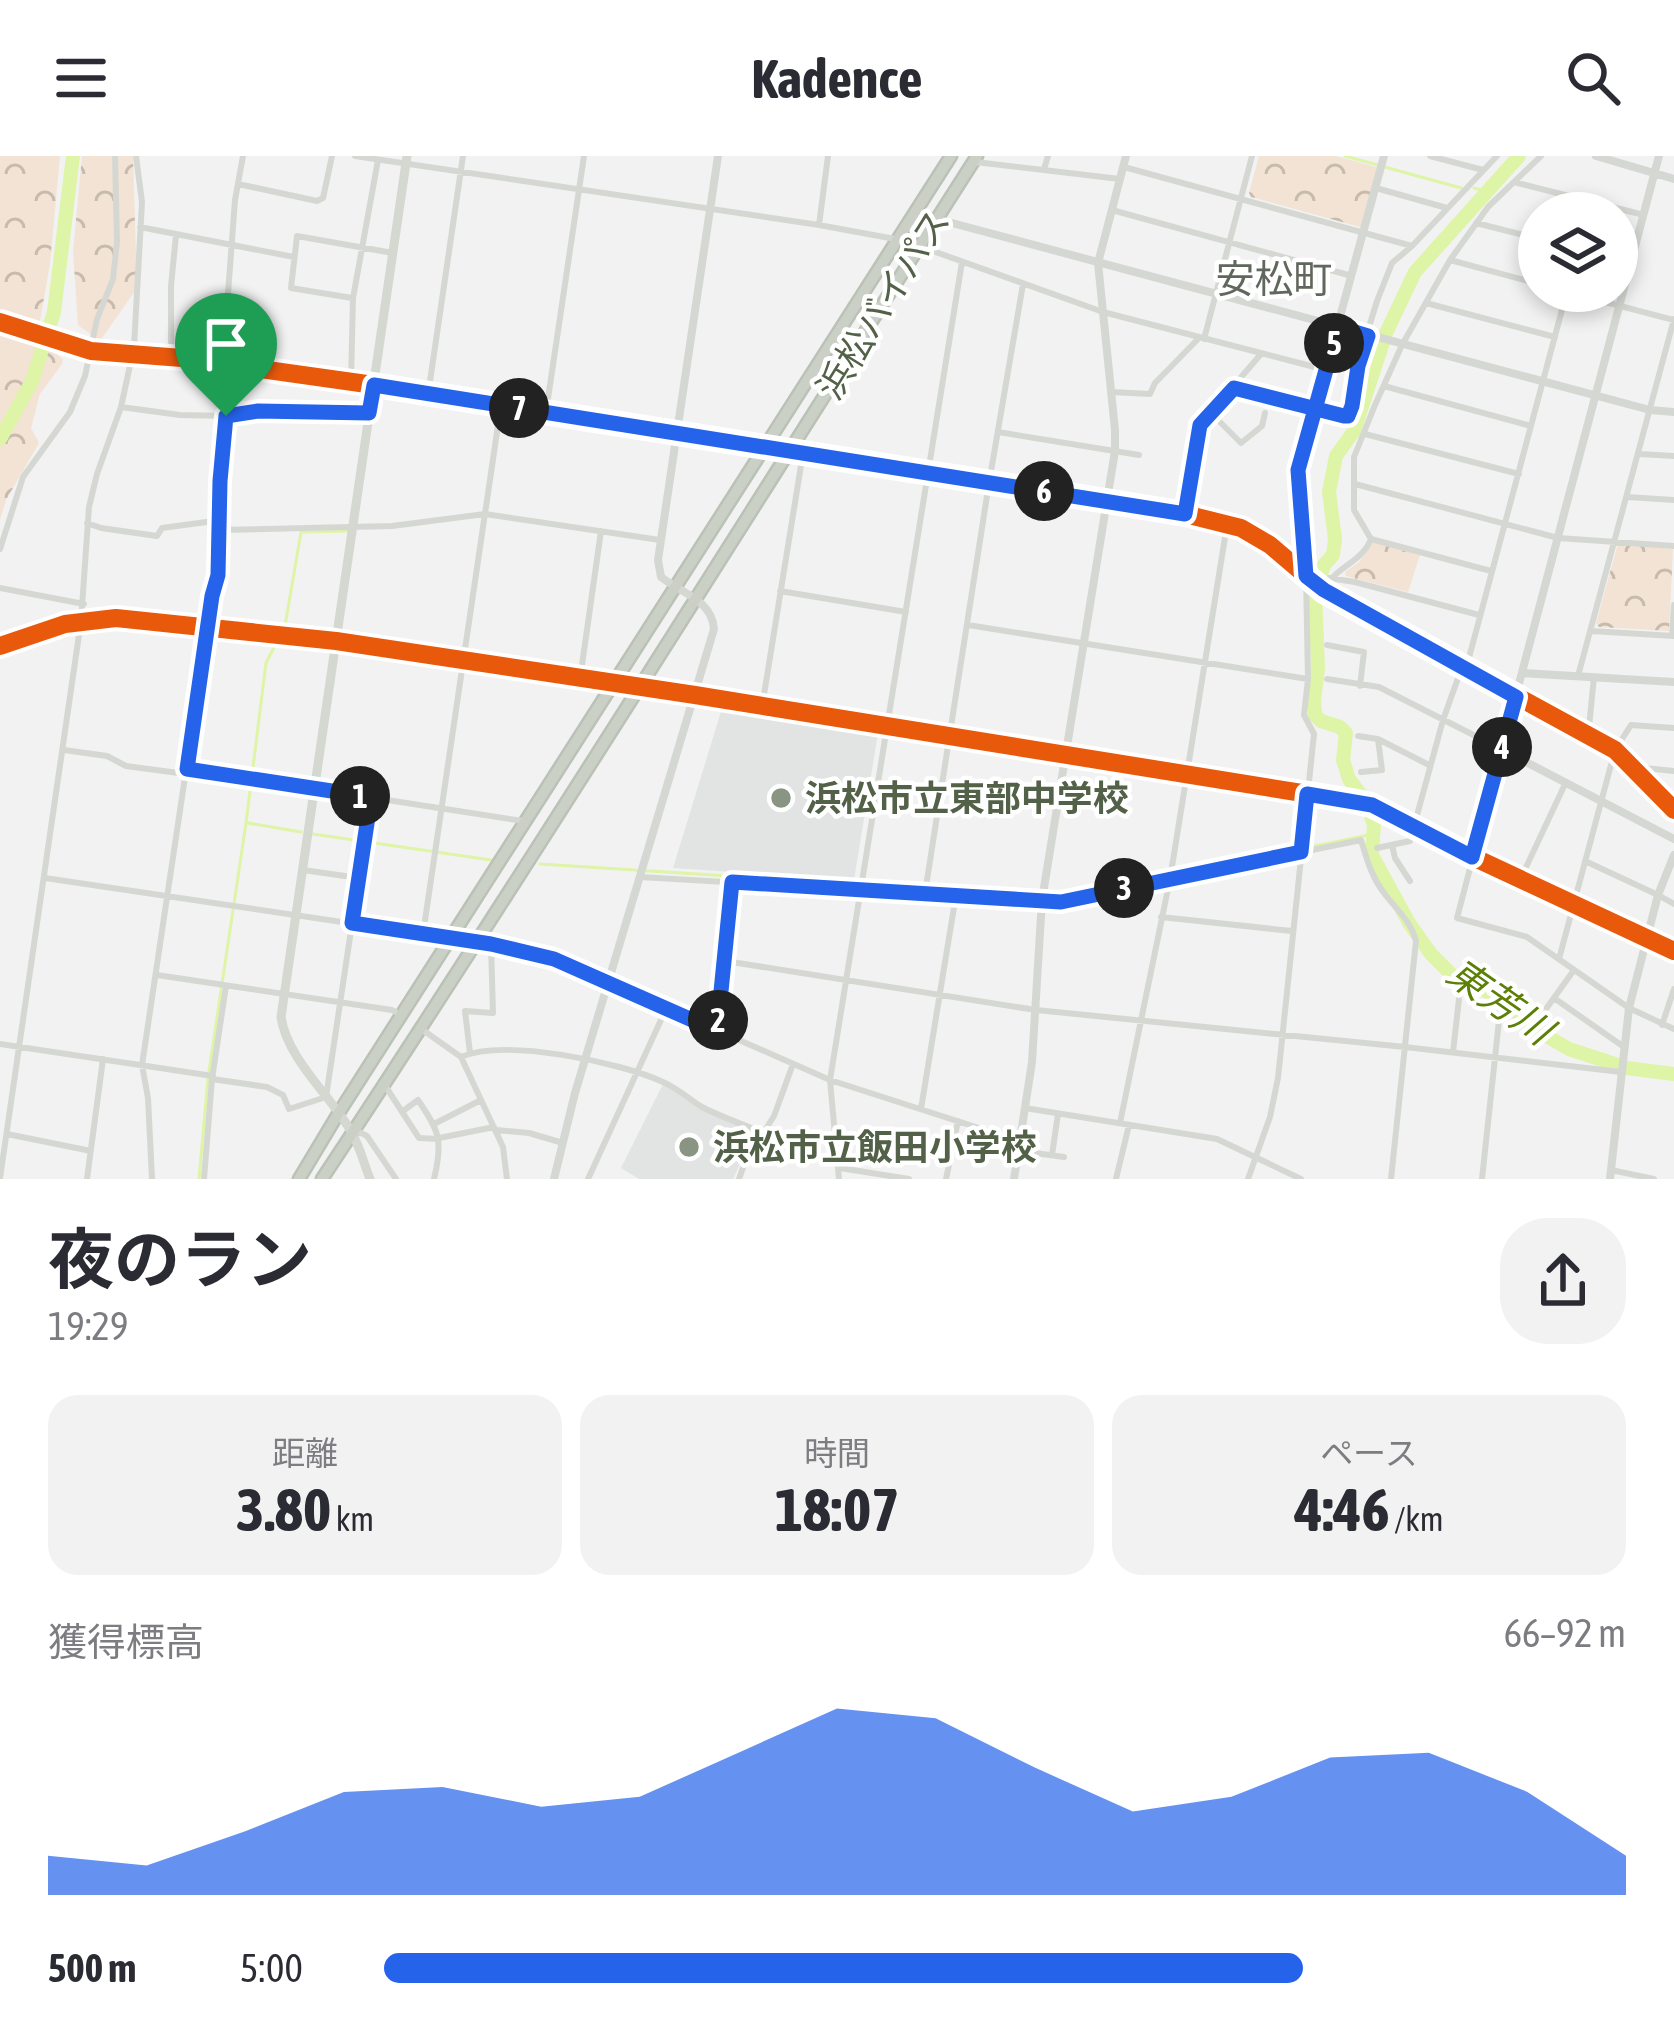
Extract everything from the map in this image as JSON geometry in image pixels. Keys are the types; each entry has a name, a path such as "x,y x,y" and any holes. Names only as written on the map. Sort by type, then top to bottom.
{"highway":[{"name":"浜松バイパス","path":"299,1179 951,156"},
{"name":"浜松バイパス","path":"322,1179 694,598 797,451 975,159"}],"main road":[{"path":"370,1179 353,1132 283,1028 283,994 407,159"}],"street":[{"path":"0,549 17,490 70,412 113,279 115,156"},
{"path":"0,1178 64,750 83,604 87,523 133,354 142,202 136,156"},
{"path":"152,1179 142,1065 218,575 220,481 231,366 226,307 243,156"},
{"path":"238,184 317,201 323,198 332,156"},
{"path":"355,156 407,159 461,172 898,239"},
{"path":"428,395 463,156"},
{"path":"546,412 584,156"},
{"path":"554,1179 714,621 708,609 661,577 658,569 718,156"},
{"path":"819,225 828,156"},
{"path":"1044,169 1048,156"},
{"path":"1014,1179 1036,1010 1042,900 1114,451 1098,263 1126,156"},
{"path":"1111,392 1150,394 1155,383 1202,339 1252,156"},
{"path":"1248,1179 1274,1101 1314,734 1304,715 1309,579 1298,470 1384,156"},
{"path":"1430,156 1483,170"},
{"path":"1234,388 1348,416 1358,366 1371,337 1372,316 1392,263 1497,156"},
{"path":"1492,571 1371,539 1354,510 1354,457 1400,344 1450,260 1476,224 1541,156"},
{"path":"1596,156 1674,179"},
{"path":"1638,238 1659,156"},
{"path":"351,382 353,298 378,159"},
{"path":"975,159 1120,179"},
{"path":"1124,167 1412,246"},
{"path":"1514,182 1555,192"},
{"path":"1376,188 1447,208"},
{"path":"1112,210 1352,276"},
{"path":"1638,213 1644,215"},
{"path":"937,219 1649,410 1674,412"},
{"path":"1476,224 1518,234"},
{"path":"140,227 294,257"},
{"path":"171,357 176,235"},
{"path":"353,298 291,288 297,236 393,253"},
{"path":"920,246 1103,312 1327,370"},
{"path":"1450,260 1518,278"},
{"path":"839,1179 830,1080 962,262"},
{"path":"925,893 1024,284"},
{"path":"1426,303 1555,337"},
{"path":"1578,676 1674,320 1638,311"},
{"path":"1377,848 1410,841 1442,720 1464,668 1492,571 1561,312"},
{"path":"1618,312 1457,918 1527,937 1629,1008 1674,1030"},
{"path":"2,323 88,351 171,357 374,385 1228,523 1270,544 1322,589 1615,750 1674,810"},
{"path":"1185,514 1200,425 1261,354"},
{"path":"1661,365 1674,366"},
{"path":"1384,386 1531,427"},
{"path":"423,934 501,405"},
{"path":"121,407 180,415 369,413"},
{"path":"1211,413 1241,443 1262,426 1265,413"},
{"path":"998,432 1139,455"},
{"path":"1365,434 1519,474"},
{"path":"762,706 797,451"},
{"path":"1640,454 1674,456"},
{"path":"1355,484 1558,538 1674,546"},
{"path":"1627,497 1674,500"},
{"path":"220,530 392,526 484,514 660,540"},
{"path":"87,523 157,536 162,528 221,520"},
{"path":"1116,1179 1228,523"},
{"path":"580,679 601,531"},
{"path":"1322,589 1329,578 1358,560 1371,539"},
{"path":"1329,578 1479,615"},
{"path":"0,588 83,604"},
{"path":"780,590 906,612"},
{"path":"1591,631 1673,636 1674,605"},
{"path":"0,646 81,621 138,619 336,641 1352,801 1372,805 1674,950"},
{"path":"967,625 1308,679"},
{"path":"1328,645 1364,652 1360,686"},
{"path":"1522,673 1674,682"},
{"path":"1588,737 1594,677"},
{"path":"1327,679 1379,687 1674,839"},
{"path":"1558,958 1615,750 1631,725 1674,728"},
{"path":"1358,736 1378,739 1430,765"},
{"path":"1361,772 1382,770 1378,739"},
{"path":"64,750 107,756 126,766 313,788 526,822"},
{"path":"1631,767 1674,771"},
{"path":"1520,880 1566,782"},
{"path":"0,1044 267,1087 283,1095 289,1109 326,1097 371,797"},
{"path":"640,877 1061,902 1361,840 1375,879 1413,930 1415,958 1391,1179"},
{"path":"1392,845 1410,881"},
{"path":"1654,1179 1611,1174 1629,1008 1658,895 1674,855"},
{"path":"1585,861 1674,904"},
{"path":"301,870 359,878"},
{"path":"45,878 491,944 554,959 830,1080 1019,1146 1064,1157"},
{"path":"717,1031 732,882"},
{"path":"922,1109 956,895"},
{"path":"1162,917 1292,931"},
{"path":"491,944 493,1013 465,1011 466,1055 503,1148 507,1179"},
{"path":"725,961 1036,1010 1622,1072"},
{"path":"1538,1020 1574,970"},
{"path":"157,975 402,1015"},
{"path":"204,1179 226,986"},
{"path":"1662,1025 1674,989"},
{"path":"1554,998 1624,1047"},
{"path":"1453,1052 1459,999"},
{"path":"588,1179 666,1009"},
{"path":"1482,1179 1500,1011"},
{"path":"420,1028 466,1055 498,1048 527,1049 637,1072 763,1133"},
{"path":"87,1179 103,1059"},
{"path":"739,1179 774,1116 793,1064"},
{"path":"384,1084 419,1138 494,1129 563,1143"},
{"path":"403,1111 418,1100 434,1124 439,1138 434,1179"},
{"path":"434,1124 481,1100"},
{"path":"1024,1108 1217,1139 1301,1179"},
{"path":"1052,1155 1058,1114"},
{"path":"946,1179 958,1121"},
{"path":"353,1132 367,1136 396,1179"},
{"path":"7,1134 91,1151"},
{"path":"840,1168 909,1179"}],"shaded area":[{"name":"浜松市立東部中学校","path":"723,705 879,727 854,880 673,868"},
{"name":"浜松市立飯田小学校","path":"663,1084 702,1109 755,1131 733,1179 639,1179 621,1168"}],"green space":[{"path":"0,156 60,156 38,332 63,359 40,394 31,428 39,443 6,500 0,520"},
{"path":"82,156 133,156 137,288 100,341 78,325 73,251"},
{"path":"1259,156 1336,156 1376,167 1363,225 1251,197"},
{"path":"1373,542 1420,555 1408,592 1346,576"},
{"path":"1621,544 1673,549 1669,631 1599,627 1596,623"}],"waterway":[{"path":"0,439 32,381 54,312 73,156"},
{"path":"1345,156 1461,188"},
{"name":"東芳川","path":"1519,156 1415,272 1386,333 1354,431 1336,456 1329,492 1333,555 1324,565 1315,593 1315,715 1346,733 1343,760 1374,824 1372,855 1431,954 1453,976 1503,999 1533,1028 1569,1049 1627,1068 1674,1074"},
{"path":"1474,188 1485,191"},
{"path":"199,1179 208,1078 266,663 285,626 301,532 347,531"},
{"path":"1310,563 1324,565"},
{"path":"248,823 301,832"},
{"path":"313,834 491,860"},
{"path":"540,864 1062,897 1374,834"}],"cycle path":[{"path":"0,322 91,351 182,358 374,385 1185,514 1241,528 1270,545 1324,591 1615,750 1674,810"},
{"path":"0,646 65,624 116,618 336,641 1352,801 1371,805 1674,951"}],"place":[{"name":"浜松市立東部中学校","path":"781,798"},
{"name":"浜松市立飯田小学校","path":"689,1147"}],"district":[{"name":"安松町","path":"1274,279"}],"route":[{"path":"226,416 218,575 187,769 371,797 352,923 491,944 554,959 717,1031 732,882 1061,902 1301,852 1307,794 1372,805 1472,857 1516,697 1306,576 1298,479 1301,457 1316,409 1338,327 1368,336 1348,416 1344,416 1316,409 1234,388 1200,425 1185,514 374,385 369,413 258,411 226,416"}]}
